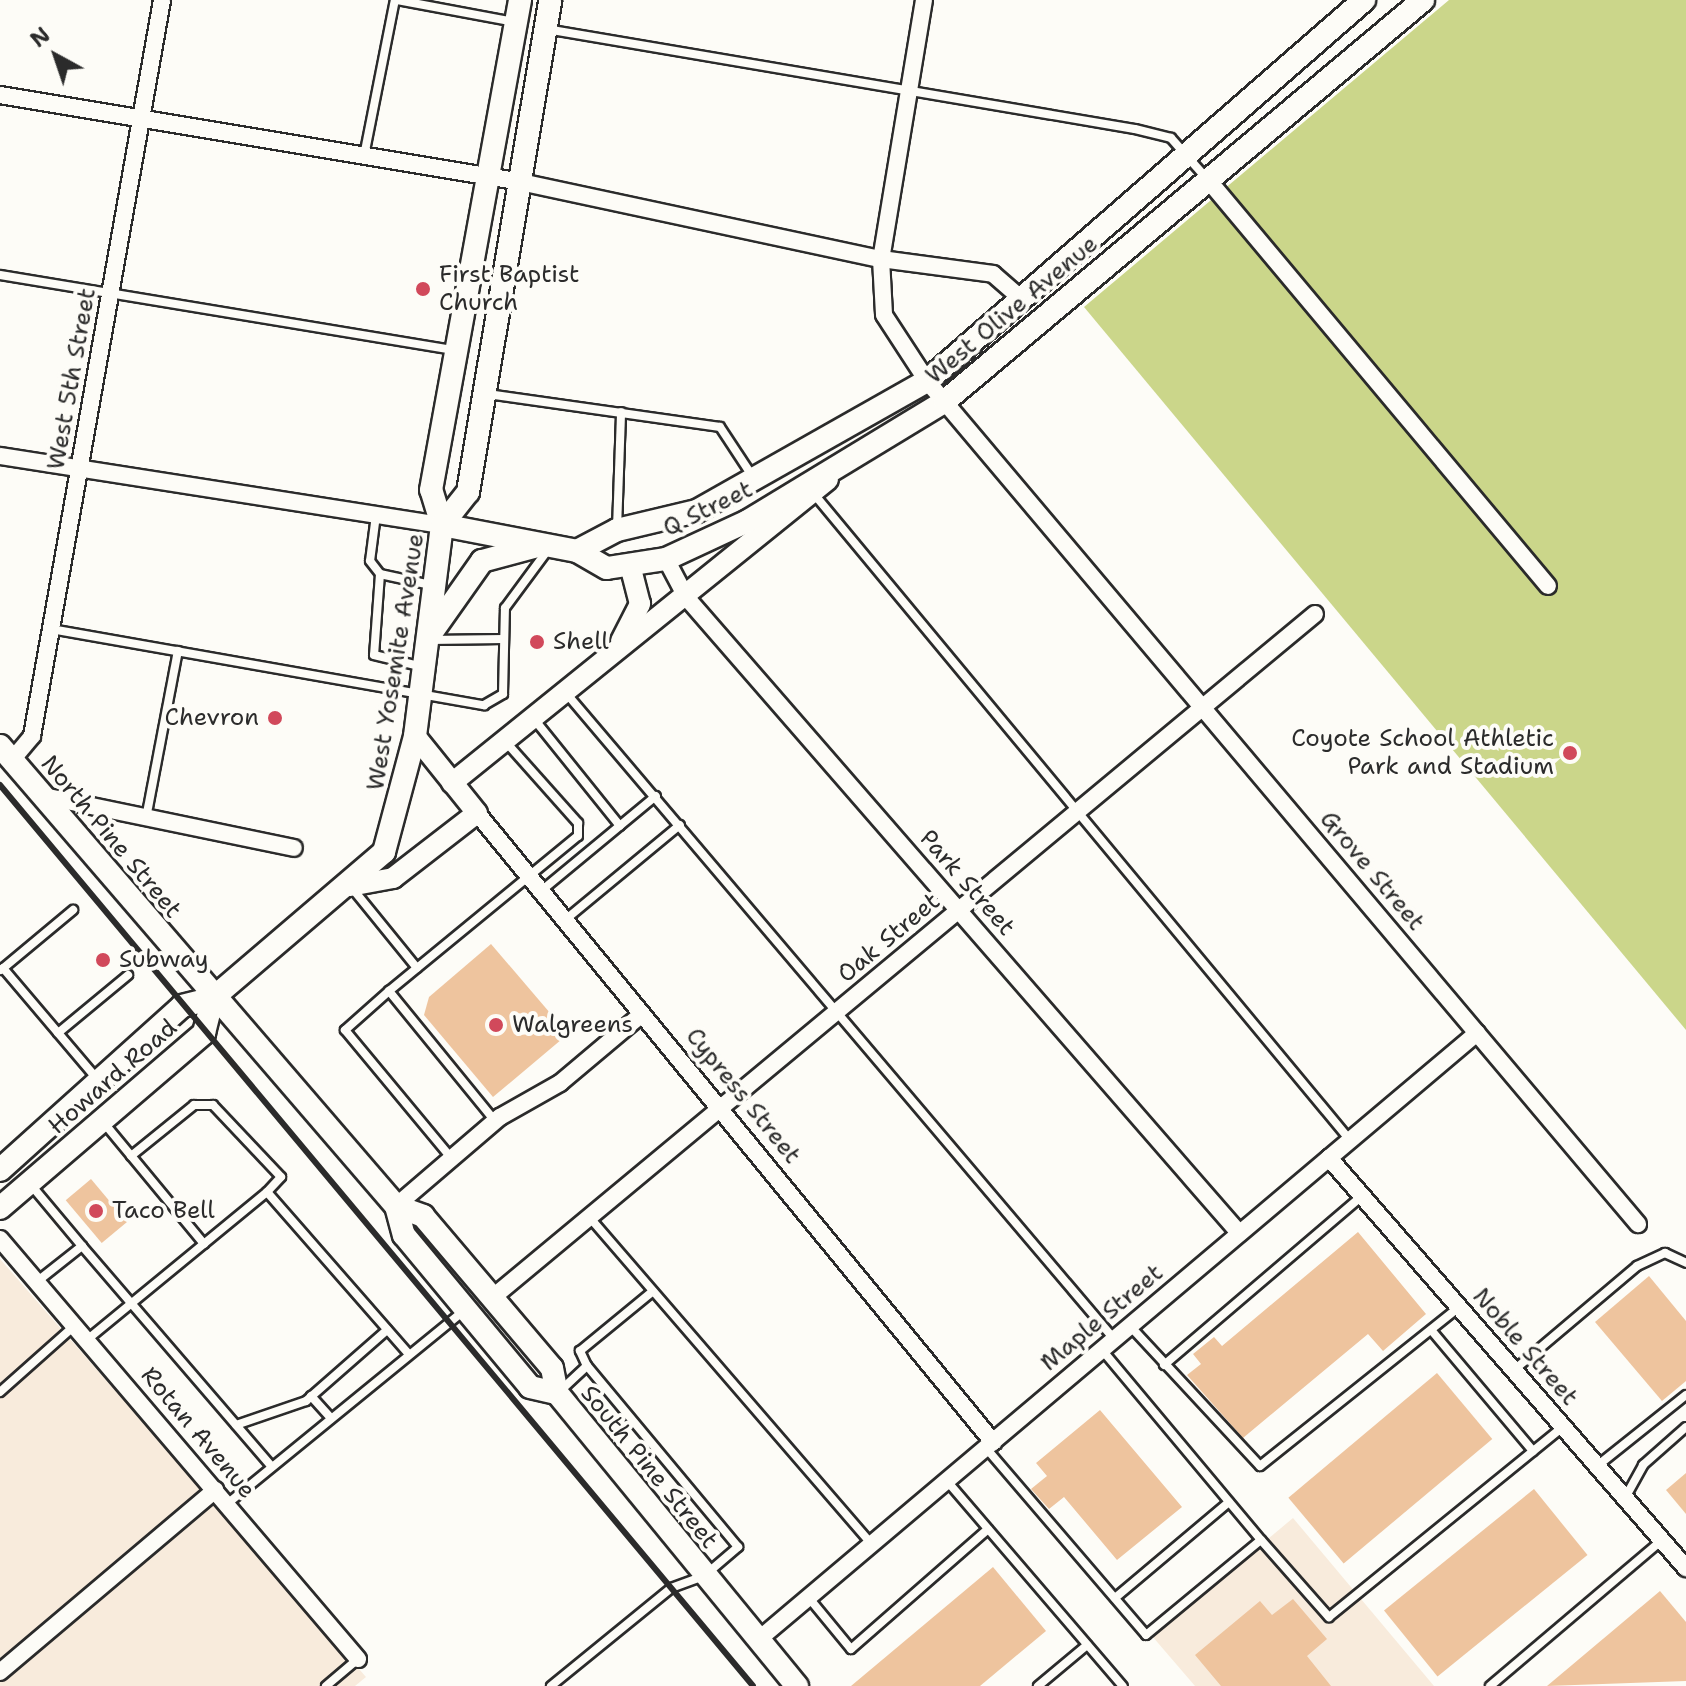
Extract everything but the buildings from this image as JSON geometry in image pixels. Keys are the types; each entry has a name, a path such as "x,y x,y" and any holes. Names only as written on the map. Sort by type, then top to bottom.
{"main road":[{"name":"West Yosemite Avenue","path":"442,525 468,492 479,393 550,0"},
{"name":"West Olive Avenue","path":"697,511 755,481 927,381 1185,152 1364,0"},
{"name":"West Olive Avenue","path":"855,458 945,401 1423,0"},
{"name":"West Yosemite Avenue","path":"350,886 384,852 415,736 442,525 431,490 518,11"},
{"name":"Q Street","path":"442,525 577,551 607,568 630,565 666,559 855,458"},
{"path":"666,559 672,542 754,492 755,481"},
{"name":"Q Street","path":"577,551 617,530 697,511"},
{"path":"427,640 482,561 549,545"},
{"name":"North Pine Street","path":"6,753 213,998"},
{"path":"213,998 350,886"},
{"name":"Howard Road","path":"0,1170 182,1006 213,998 204,1033 104,1122 0,1208"},
{"name":"South Pine Street","path":"213,998 397,1212 404,1235 530,1387 556,1390 704,1576 797,1686"},
{"path":"397,1212 423,1216 552,1368 556,1390"}],"street":[{"name":"West 5th Street","path":"6,753 32,736 162,0"},
{"name":"Grove Street","path":"924,0 881,259 884,315 927,381 1638,1224"},
{"path":"0,95 141,124 516,181 881,259 993,274 1019,297"},
{"path":"1209,181 1548,586"},
{"path":"0,456 442,525"},
{"name":"West Olive Avenue","path":"452,783 621,641 659,624 686,597 855,458"},
{"name":"Park Street","path":"666,559 686,597 1239,1233"},
{"name":"West Olive Avenue","path":"621,641 640,604 630,565"},
{"name":"Oak Street","path":"492,1298 591,1219 1315,614"},
{"name":"Cypress Street","path":"415,736 990,1445"},
{"path":"43,796 147,813 294,848"},
{"path":"350,886 393,878 477,813"},
{"path":"397,1212 495,1121 560,1083 642,1014"},
{"name":"Maple Street","path":"758,1640 1477,1033"},
{"name":"Noble Street","path":"1329,1158 1686,1568"},
{"name":"Rotan Avenue","path":"0,1239 39,1280 358,1659"},
{"path":"0,1672 215,1490"}],"lane":[{"path":"364,157 396,0 518,11"},
{"path":"545,29 1135,129 1171,138 1209,181"},
{"path":"0,275 456,351"},
{"path":"479,393 720,427 755,481"},
{"path":"617,530 621,412"},
{"path":"813,493 1350,1140"},
{"path":"376,515 370,561 380,574 432,586"},
{"path":"51,629 421,693 495,700 503,694 505,608 549,545"},
{"path":"380,574 369,644 374,655 424,667"},
{"path":"427,640 504,639"},
{"path":"147,813 178,651"},
{"path":"562,689 838,1012 1108,1345 1229,1502 1329,1617 1563,1427"},
{"path":"531,715 620,826"},
{"path":"452,1159 345,1030 581,828 503,739"},
{"path":"541,891 656,796"},
{"path":"565,920 680,825"},
{"path":"350,886 417,968"},
{"path":"73,910 1,970 99,1080"},
{"path":"58,1033 128,975"},
{"path":"389,991 495,1121"},
{"path":"88,1339 267,1192 281,1177 213,1105 194,1105 131,1156"},
{"path":"104,1122 204,1244"},
{"path":"29,1183 272,1467"},
{"path":"267,1192 409,1354"},
{"path":"1164,1365 1362,1196"},
{"path":"591,1219 872,1545"},
{"path":"39,1280 82,1246"},
{"path":"1514,1370 1637,1266 1665,1253 1686,1263"},
{"path":"551,1686 671,1588 704,1576 734,1554 732,1538 587,1366 580,1351 653,1291"},
{"path":"1130,1326 1260,1466 1459,1307"},
{"path":"227,1504 466,1309"},
{"path":"0,1392 76,1325"},
{"path":"236,1425 311,1396 387,1330"},
{"path":"1432,1331 1533,1451"},
{"path":"556,1390 587,1366"},
{"path":"1597,1466 1686,1395"},
{"path":"311,1396 331,1418"},
{"path":"1625,1498 1643,1465 1686,1427"},
{"path":"990,1445 1146,1635 1261,1540"},
{"path":"947,1481 1123,1686"},
{"path":"1115,1598 1229,1502"},
{"path":"809,1598 851,1649 988,1529"},
{"path":"1490,1686 1662,1540"},
{"path":"1038,1686 1087,1645"},
{"path":"326,1686 358,1659"}],"shaded area":[{"path":"0,1259 366,1677 355,1686 0,1686"},
{"path":"1293,1518 1434,1686 1195,1686 1152,1636"}],"green space":[{"name":"Coyote School Athletic Park and Stadium","path":"1449,0 1686,0 1686,1030 1084,307"}],"railway":[{"path":"0,785 753,1686"}],"place":[{"name":"First Baptist Church","path":"423,289"},
{"name":"Shell","path":"537,642"},
{"name":"Chevron","path":"275,718"},
{"name":"Coyote School Athletic Park and Stadium","path":"1570,753"},
{"name":"Subway","path":"103,960"},
{"name":"Walgreens","path":"496,1025"},
{"name":"Taco Bell","path":"96,1211"}]}
